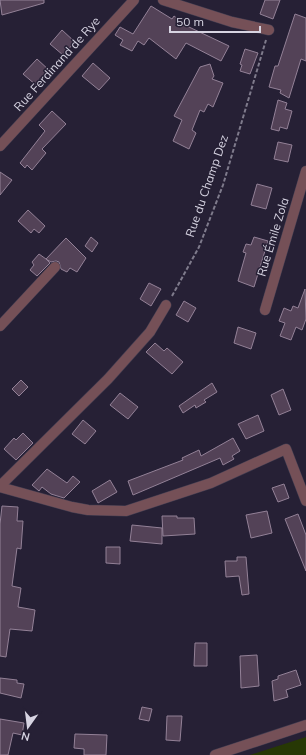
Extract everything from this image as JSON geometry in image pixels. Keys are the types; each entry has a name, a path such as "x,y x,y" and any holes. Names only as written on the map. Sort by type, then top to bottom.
{"street":[{"name":"Rue Ferdinand de Rye","path":"0,146 134,0"},
{"path":"163,0 232,22 269,30"},
{"name":"Rue Émile Zola","path":"265,310 306,171"},
{"path":"0,326 55,267"},
{"path":"166,305 150,332 108,379 0,486 72,507 95,510 126,511 211,483 286,449 306,501"},
{"path":"215,755 306,725"}],"path":[{"name":"Rue du Champ Dez","path":"166,305 199,246 223,185 269,30"}],"green space":[{"path":"306,737 306,755 250,755"}],"building":[{"path":"0,0 44,0 44,3 2,15"},
{"path":"265,0 280,0 273,19 260,14"},
{"path":"151,6 172,19 174,16 189,27 229,46 221,61 186,43 176,59 149,38 144,45 138,41 132,51 120,45 123,40 115,35 120,27 133,34"},
{"path":"295,14 306,18 306,61 301,59 289,98 280,93 281,90 269,87 275,66 278,66"},
{"path":"62,30 75,42 63,55 50,44"},
{"path":"245,49 258,53 250,74 240,71 242,65 240,64"},
{"path":"37,59 50,71 36,85 23,74"},
{"path":"93,63 110,78 99,90 82,76"},
{"path":"210,64 214,76 212,79 223,83 213,107 208,104 204,112 200,110 192,130 196,133 189,149 173,141 182,120 174,116 200,67"},
{"path":"278,100 287,103 285,109 292,111 287,129 280,127 279,131 271,129"},
{"path":"52,111 66,124 42,149 46,153 32,170 27,165 25,168 20,163 45,131 39,125"},
{"path":"278,142 292,145 288,162 274,159"},
{"path":"0,172 12,180 0,195"},
{"path":"257,184 272,188 266,209 251,205"},
{"path":"28,210 45,226 39,233 34,229 31,233 18,221"},
{"path":"91,237 98,243 92,252 85,246"},
{"path":"254,237 268,241 254,287 238,281 246,253 243,252 246,244 251,245"},
{"path":"66,238 86,258 77,272 70,268 67,272 61,269 59,262 51,262 46,259"},
{"path":"39,254 50,263 37,276 30,270 34,265 32,262"},
{"path":"149,283 161,289 151,306 140,299"},
{"path":"305,289 306,319 302,330 296,327 291,340 280,336 285,323 279,321 284,308 291,311 293,306 298,308"},
{"path":"184,301 196,308 188,322 176,315"},
{"path":"238,327 256,333 251,349 234,343"},
{"path":"155,343 164,351 167,348 183,362 172,374 146,352"},
{"path":"21,380 28,387 19,396 12,389"},
{"path":"212,383 217,392 204,400 206,402 196,408 195,405 183,413 179,406"},
{"path":"283,389 291,410 279,415 271,395"},
{"path":"120,393 138,407 128,419 110,405"},
{"path":"258,415 264,431 246,439 238,424"},
{"path":"83,420 96,431 85,444 72,434"},
{"path":"23,433 33,443 16,460 4,449 14,438 16,440"},
{"path":"233,438 240,451 232,456 234,459 223,465 220,458 133,495 128,481 183,460 182,458 199,450 201,456"},
{"path":"47,469 67,483 73,476 80,482 64,498 51,494 42,487 39,491 32,485"},
{"path":"110,480 117,492 98,503 92,491"},
{"path":"284,484 289,498 278,502 272,488"},
{"path":"2,506 18,507 17,521 23,521 21,549 17,548 12,586 21,588 18,607 35,610 32,631 10,629 6,657 0,656 0,524"},
{"path":"267,511 272,533 251,538 246,515"},
{"path":"298,514 306,535 306,571 285,519"},
{"path":"162,516 194,518 195,534 163,536"},
{"path":"132,525 162,528 162,544 130,541"},
{"path":"106,547 120,547 120,564 106,563"},
{"path":"237,557 246,557 249,594 242,595 239,576 226,577 225,561 237,561"},
{"path":"195,643 207,643 207,666 194,666"},
{"path":"257,655 259,686 241,688 240,656"},
{"path":"296,670 301,685 286,690 288,697 274,701 272,681 278,679 278,676"},
{"path":"0,678 17,680 17,683 24,684 21,698 0,693"},
{"path":"142,707 152,709 149,721 139,719"},
{"path":"167,716 182,716 180,741 166,740"},
{"path":"0,719 24,723 22,735 13,733 8,755 0,755"},
{"path":"75,734 107,735 106,755 84,755 84,749 74,748"}]}
